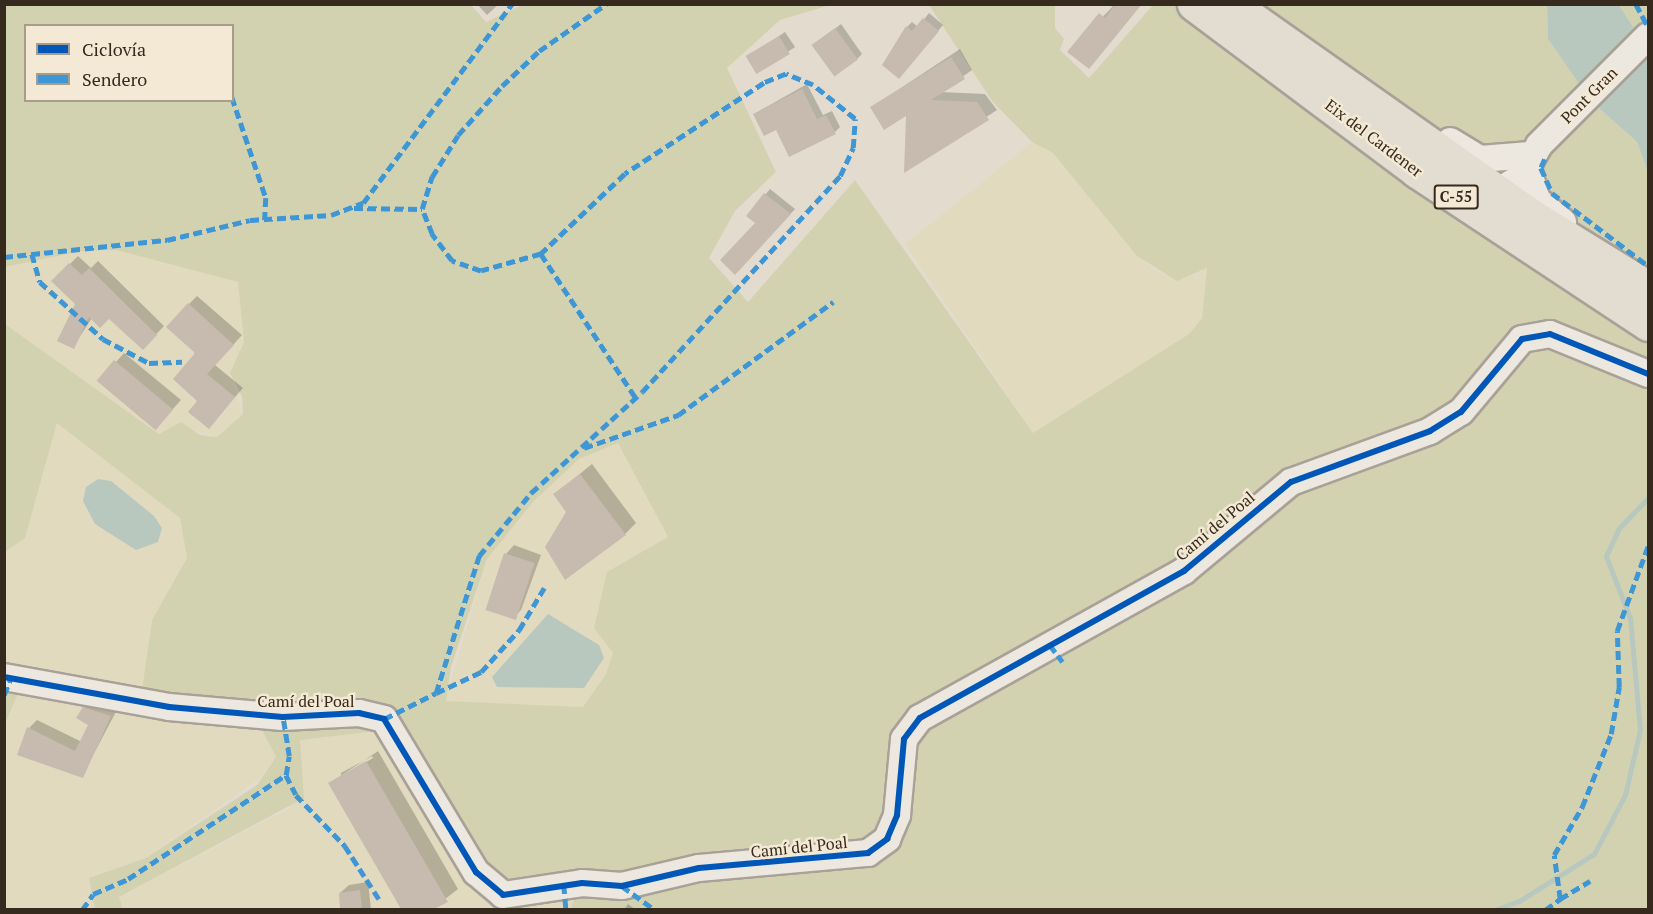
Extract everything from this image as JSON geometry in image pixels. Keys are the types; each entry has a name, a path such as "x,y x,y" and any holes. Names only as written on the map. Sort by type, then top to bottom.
{"main road":[{"name":"Eix del Cardener","path":"1194,4 1417,171 1643,308"},
{"name":"Eix del Cardener","path":"1231,4 1365,94"},
{"name":"C-55","path":"1365,94 1499,191 1615,268 1643,308"}],"street":[{"name":"Pont Gran","path":"1499,191 1528,156 1648,36"},
{"path":"1271,61 1302,69 1329,85 1475,189 1499,191 1500,202 1523,227 1643,308"},
{"path":"1365,94 1411,113 1468,155 1528,156 1537,200 1615,268"},
{"name":"Camí del Poal","path":"4,677 169,707 283,717 358,713 384,719 476,872 503,895 582,883 622,886 699,868 868,853 887,839 894,823 902,747 920,718 1184,571 1291,482 1430,431 1461,412 1522,339 1550,333 1648,374"}],"shaded area":[{"path":"1547,5 1619,5 1646,47 1648,52 1648,172 1637,142 1591,101 1548,39"},
{"path":"1032,142 1053,153 1137,256 1163,275 1194,276 1207,268 1202,318 1189,334 1033,433 905,244"},
{"path":"116,250 238,282 244,342 233,381 243,414 217,437 194,431 159,434 5,324 4,267 82,251"},
{"path":"57,422 180,518 187,558 152,620 143,690 5,667 5,552 25,538"},
{"path":"618,442 668,538 594,627 613,653 606,674 583,707 445,701 487,559 534,501 579,459"},
{"path":"98,479 111,481 154,516 162,528 158,542 136,550 95,524 83,501 86,487"},
{"path":"548,614 599,645 604,658 584,688 497,687 492,677"},
{"path":"20,689 261,728 276,757 272,770 146,858 89,878 95,909 5,910 5,724"},
{"path":"377,731 575,895 571,910 123,910 119,897 290,808 300,740"}],"green space":[{"path":"470,4 486,22 524,4 830,5 780,20 727,68 776,172 735,211 709,258 748,302 855,180 1033,433 1189,334 1202,318 1207,268 1177,281 1137,256 1053,153 1032,142 992,101 929,5 1055,5 1055,28 1064,39 1060,50 1089,78 1153,5 1547,5 1548,39 1591,101 1637,142 1648,172 1648,909 571,909 575,896 499,906 377,731 300,740 304,798 119,897 123,909 95,909 89,878 146,858 257,785 276,757 261,728 20,689 5,724 5,667 142,690 152,620 187,558 180,518 57,423 25,538 5,552 5,324 159,434 181,422 200,435 217,437 243,414 242,397 230,373 244,342 238,282 116,250 82,251 5,267 4,5","holes":["618,443 668,537 607,572 594,628 613,653 606,674 583,707 446,701 451,667 487,559 534,501 579,459"]},
{"path":"1619,5 1648,5 1648,52 1646,47"}],"building":[{"path":"1116,4 1142,4 1089,69 1067,52 1099,13 1105,18"},
{"path":"923,18 939,31 899,79 882,65 906,26 912,31"},
{"path":"835,28 858,60 834,77 812,45"},
{"path":"779,36 790,54 756,74 746,56"},
{"path":"951,57 965,79 931,100 977,102 989,120 904,173 906,116 884,130 870,107"},
{"path":"802,89 817,119 826,115 836,134 789,157 776,130 764,136 753,114"},
{"path":"764,193 791,214 735,275 720,260 755,223 746,216"},
{"path":"69,263 82,275 89,268 157,335 143,350 109,319 100,328 89,317 74,349 57,341 75,304 51,281"},
{"path":"188,303 234,345 207,374 235,397 209,429 188,412 197,401 173,379 195,353 166,327"},
{"path":"114,360 173,409 156,430 97,381"},
{"path":"580,474 626,535 565,580 545,547 566,512 553,494"},
{"path":"504,553 534,563 516,620 485,610"},
{"path":"83,707 111,716 83,778 17,755 27,727 75,751 88,725 76,718"},
{"path":"366,761 448,902 434,909 401,909 328,783"},
{"path":"360,890 362,909 340,909 339,893"}],"waterway":[{"path":"1495,910 1519,901 1594,854 1625,795 1640,730 1630,618 1606,556 1619,528 1648,498"}],"marked path":[{"path":"4,257 167,240 250,220 331,215 363,203 512,4"},
{"path":"384,719 436,693 479,556 531,493 642,392 840,176 853,148 855,119 813,85 786,74 764,83 625,174 541,254 481,271 452,261 432,234 422,209 432,177 458,135 502,86 539,51 606,4"},
{"path":"1636,4 1648,27"},
{"path":"234,102 266,198 265,220"},
{"path":"1545,159 1541,168 1552,193 1648,266"},
{"path":"354,208 422,209"},
{"path":"32,254 40,282 103,339 149,363 182,362"},
{"path":"541,254 636,398"},
{"path":"584,448 678,415 833,302"},
{"path":"1545,910 1560,899 1554,855 1582,807 1611,734 1619,687 1617,631 1648,546"},
{"path":"436,693 481,672 519,630 544,588"},
{"path":"1050,645 1063,662"},
{"path":"4,695 11,678"},
{"path":"82,910 93,894 128,879 286,775 289,756 283,717"},
{"path":"286,775 296,795 345,846 381,902"},
{"path":"1560,899 1590,881"},
{"path":"564,885 566,910"},
{"path":"622,886 655,910"}],"cycle path":[{"path":"4,677 169,707 283,717 359,713 384,719 476,872 503,895 582,883 622,886 699,868 868,853 887,839 897,815 904,739 920,718 1184,571 1291,482 1430,431 1461,412 1522,339 1550,334 1648,374"}]}
